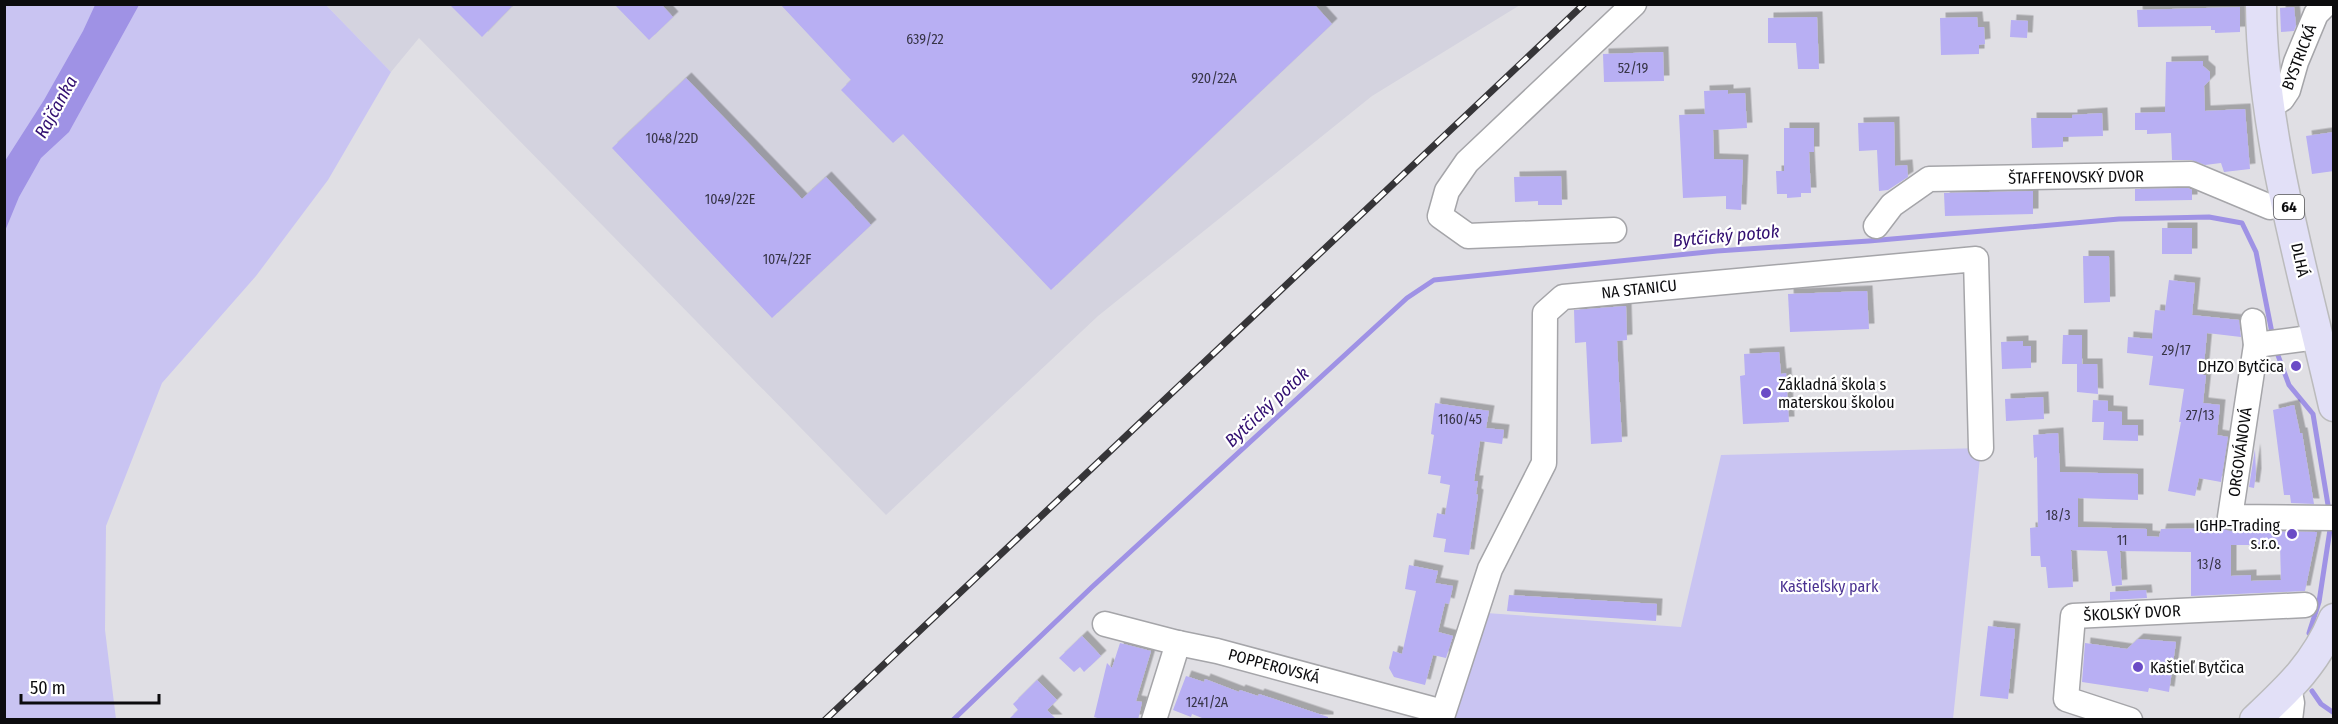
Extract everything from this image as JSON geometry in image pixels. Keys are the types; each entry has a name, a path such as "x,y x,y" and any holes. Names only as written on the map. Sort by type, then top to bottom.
{"main road":[{"name":"DLHÁ","path":"2261,4 2263,51 2270,106 2288,204 2334,406"},
{"path":"2255,720 2289,687 2331,637"}],"street":[{"path":"1614,230 1468,236 1440,216 1447,191 1467,162 1634,4"},
{"name":"BYSTRICKÁ","path":"2270,106 2282,99 2288,90 2296,62 2316,14 2326,4"},
{"name":"ŠTAFFENOVSKÝ DVOR","path":"1876,226 1892,205 1929,179 2191,174 2270,207 2288,204"},
{"name":"NA STANICU","path":"1442,716 1490,569 1544,464 1545,313 1563,297 1976,259 1981,448"},
{"name":"ORGOVÁNOVÁ","path":"2253,321 2269,343 2230,517 2329,518"},
{"path":"2269,343 2317,337"},
{"name":"ŠKOLSKÝ DVOR","path":"2130,720 2066,699 2073,616 2305,605"},
{"name":"POPPEROVSKÁ","path":"1105,624 1178,644 1217,651 1442,716"},
{"path":"1154,720 1178,644"},
{"path":"2289,687 2290,720"}],"shaded area":[{"path":"326,5 1520,5 1372,96 1098,316 886,515 419,38 391,72"}],"green space":[{"path":"4,5 326,5 391,72 328,180 256,276 162,383 106,526 105,630 116,719 5,719"},
{"name":"Kaštieľsky park","path":"1981,448 1953,719 1450,720 1486,613 1681,627 1721,455"}],"water":[{"name":"Rajčanka","path":"95,5 139,5 69,132 41,158 19,197 5,231 5,161 44,100"}],"building":[{"path":"449,4 514,4 482,37"},
{"path":"614,4 661,4 673,17 649,40"},
{"path":"780,4 1314,4 1332,24 1051,290 903,134 893,143 841,90 851,80"},
{"path":"2240,7 2240,32 2215,33 2215,30 2211,30 2211,26 2138,27 2137,10"},
{"path":"2294,7 2296,26 2294,31 2281,32 2280,8"},
{"path":"1817,17 1819,69 1798,69 1796,43 1768,43 1768,18"},
{"path":"1977,17 1978,27 1984,27 1985,44 1979,45 1979,54 1941,55 1940,18"},
{"path":"2011,20 2028,21 2027,38 2010,37"},
{"path":"1663,52 1664,81 1604,82 1603,54"},
{"path":"2203,61 2203,66 2210,72 2210,80 2204,86 2205,111 2245,109 2250,169 2224,172 2221,163 2205,165 2191,160 2172,160 2171,133 2147,134 2147,130 2135,130 2135,113 2165,112 2166,62"},
{"path":"686,78 802,199 826,177 871,225 772,318 612,148"},
{"path":"1728,90 1728,94 1745,93 1747,128 1713,130 1714,159 1743,160 1741,210 1726,209 1726,196 1683,198 1679,115 1705,114 1704,91"},
{"path":"2102,113 2103,136 2063,137 2063,147 2032,148 2031,118 2072,118 2072,115"},
{"path":"1894,122 1895,166 1907,165 1908,177 1888,190 1879,191 1877,150 1859,151 1858,123"},
{"path":"1784,128 1814,128 1814,152 1809,152 1811,193 1801,193 1801,197 1787,198 1787,194 1777,194 1776,171 1784,171"},
{"path":"2334,132 2334,171 2312,174 2306,136"},
{"path":"1561,176 1562,205 1538,205 1538,201 1515,202 1514,177"},
{"path":"2188,188 2192,190 2192,200 2135,201 2135,189"},
{"path":"2033,191 2033,214 1945,216 1944,193"},
{"path":"2162,228 2192,228 2192,254 2162,254"},
{"path":"2083,256 2109,256 2110,302 2084,303"},
{"path":"2169,280 2195,283 2192,315 2239,320 2241,337 2207,333 2203,403 2220,405 2217,435 2228,437 2221,482 2199,478 2195,496 2168,491 2181,422 2179,422 2184,389 2149,385 2153,356 2127,353 2128,337 2152,339 2155,310 2165,311"},
{"path":"1867,291 1869,329 1790,332 1788,294"},
{"path":"1626,306 1627,340 1617,341 1622,442 1591,444 1586,342 1575,343 1574,310"},
{"path":"2063,335 2082,335 2082,364 2062,364"},
{"path":"2023,341 2023,346 2031,346 2031,368 2002,369 2001,342"},
{"path":"1779,352 1781,374 1786,373 1789,422 1743,424 1740,376 1745,375 1744,354"},
{"path":"2077,364 2097,364 2098,394 2077,392"},
{"path":"2043,397 2044,419 2006,421 2005,399"},
{"path":"2093,400 2108,401 2108,411 2122,412 2122,425 2138,425 2138,441 2103,440 2104,422 2092,422"},
{"path":"1435,403 1489,411 1486,428 1504,430 1502,444 1480,441 1474,481 1478,481 1476,494 1478,495 1469,555 1444,552 1446,539 1433,537 1437,513 1445,515 1450,485 1440,483 1441,476 1428,474 1434,435 1431,434"},
{"path":"2294,405 2300,433 2302,433 2314,504 2291,503 2290,495 2284,495 2273,410"},
{"path":"2058,433 2060,472 2138,474 2138,500 2078,498 2078,527 2147,529 2147,536 2159,537 2161,529 2221,528 2230,531 2317,532 2305,591 2191,596 2191,552 2120,551 2122,585 2112,586 2107,551 2071,550 2073,587 2048,588 2046,567 2041,567 2040,556 2031,556 2030,528 2038,527 2037,457 2034,458 2033,435","holes":["2231,545 2280,545 2281,580 2251,581 2251,575 2231,576"]},
{"path":"2255,449 2256,474 2254,488 2249,487"},
{"path":"1409,565 1438,571 1435,583 1453,586 1449,604 1445,603 1438,632 1453,636 1446,658 1433,655 1425,685 1394,677 1389,668 1393,651 1402,654 1416,591 1405,589"},
{"path":"2146,590 2147,598 2110,600 2110,592"},
{"path":"1509,595 1657,604 1656,621 1507,611"},
{"path":"1988,626 2015,629 2008,699 1980,696"},
{"path":"1082,636 1101,656 1084,672 1080,667 1074,672 1059,658"},
{"name":"Kaštieľ Bytčica","path":"2138,639 2176,642 2169,692 2149,688 2148,692 2082,682 2085,643 2127,649"},
{"path":"1120,643 1151,651 1136,701 1142,702 1138,720 1104,720 1094,717 1107,663 1112,668"},
{"path":"1186,676 1204,682 1205,679 1239,692 1240,690 1258,696 1259,694 1328,717 1328,720 1207,720 1192,714 1191,717 1173,710"},
{"path":"1037,680 1057,700 1047,710 1057,720 1008,720 1018,710 1013,704"}],"waterway":[{"name":"Bytčický potok","path":"953,720 1092,587 1407,298 1434,280 1717,251 1869,241 2119,219 2209,217 2242,223 2256,252 2273,338"},
{"name":"Bytčický potok","path":"2276,350 2289,385 2313,414 2329,511"},
{"name":"Bytčický potok","path":"2309,633 2319,602 2331,523"},
{"name":"Bytčický potok","path":"2312,691 2321,704 2334,713"}],"railway":[{"path":"825,720 1584,4"}],"place":[{"name":"DHZO Bytčica","path":"2296,366"},
{"name":"Základná škola s materskou školou","path":"1766,393"},
{"name":"IGHP-Trading s.r.o.","path":"2292,534"},
{"name":"Kaštieľ Bytčica","path":"2138,667"}]}
